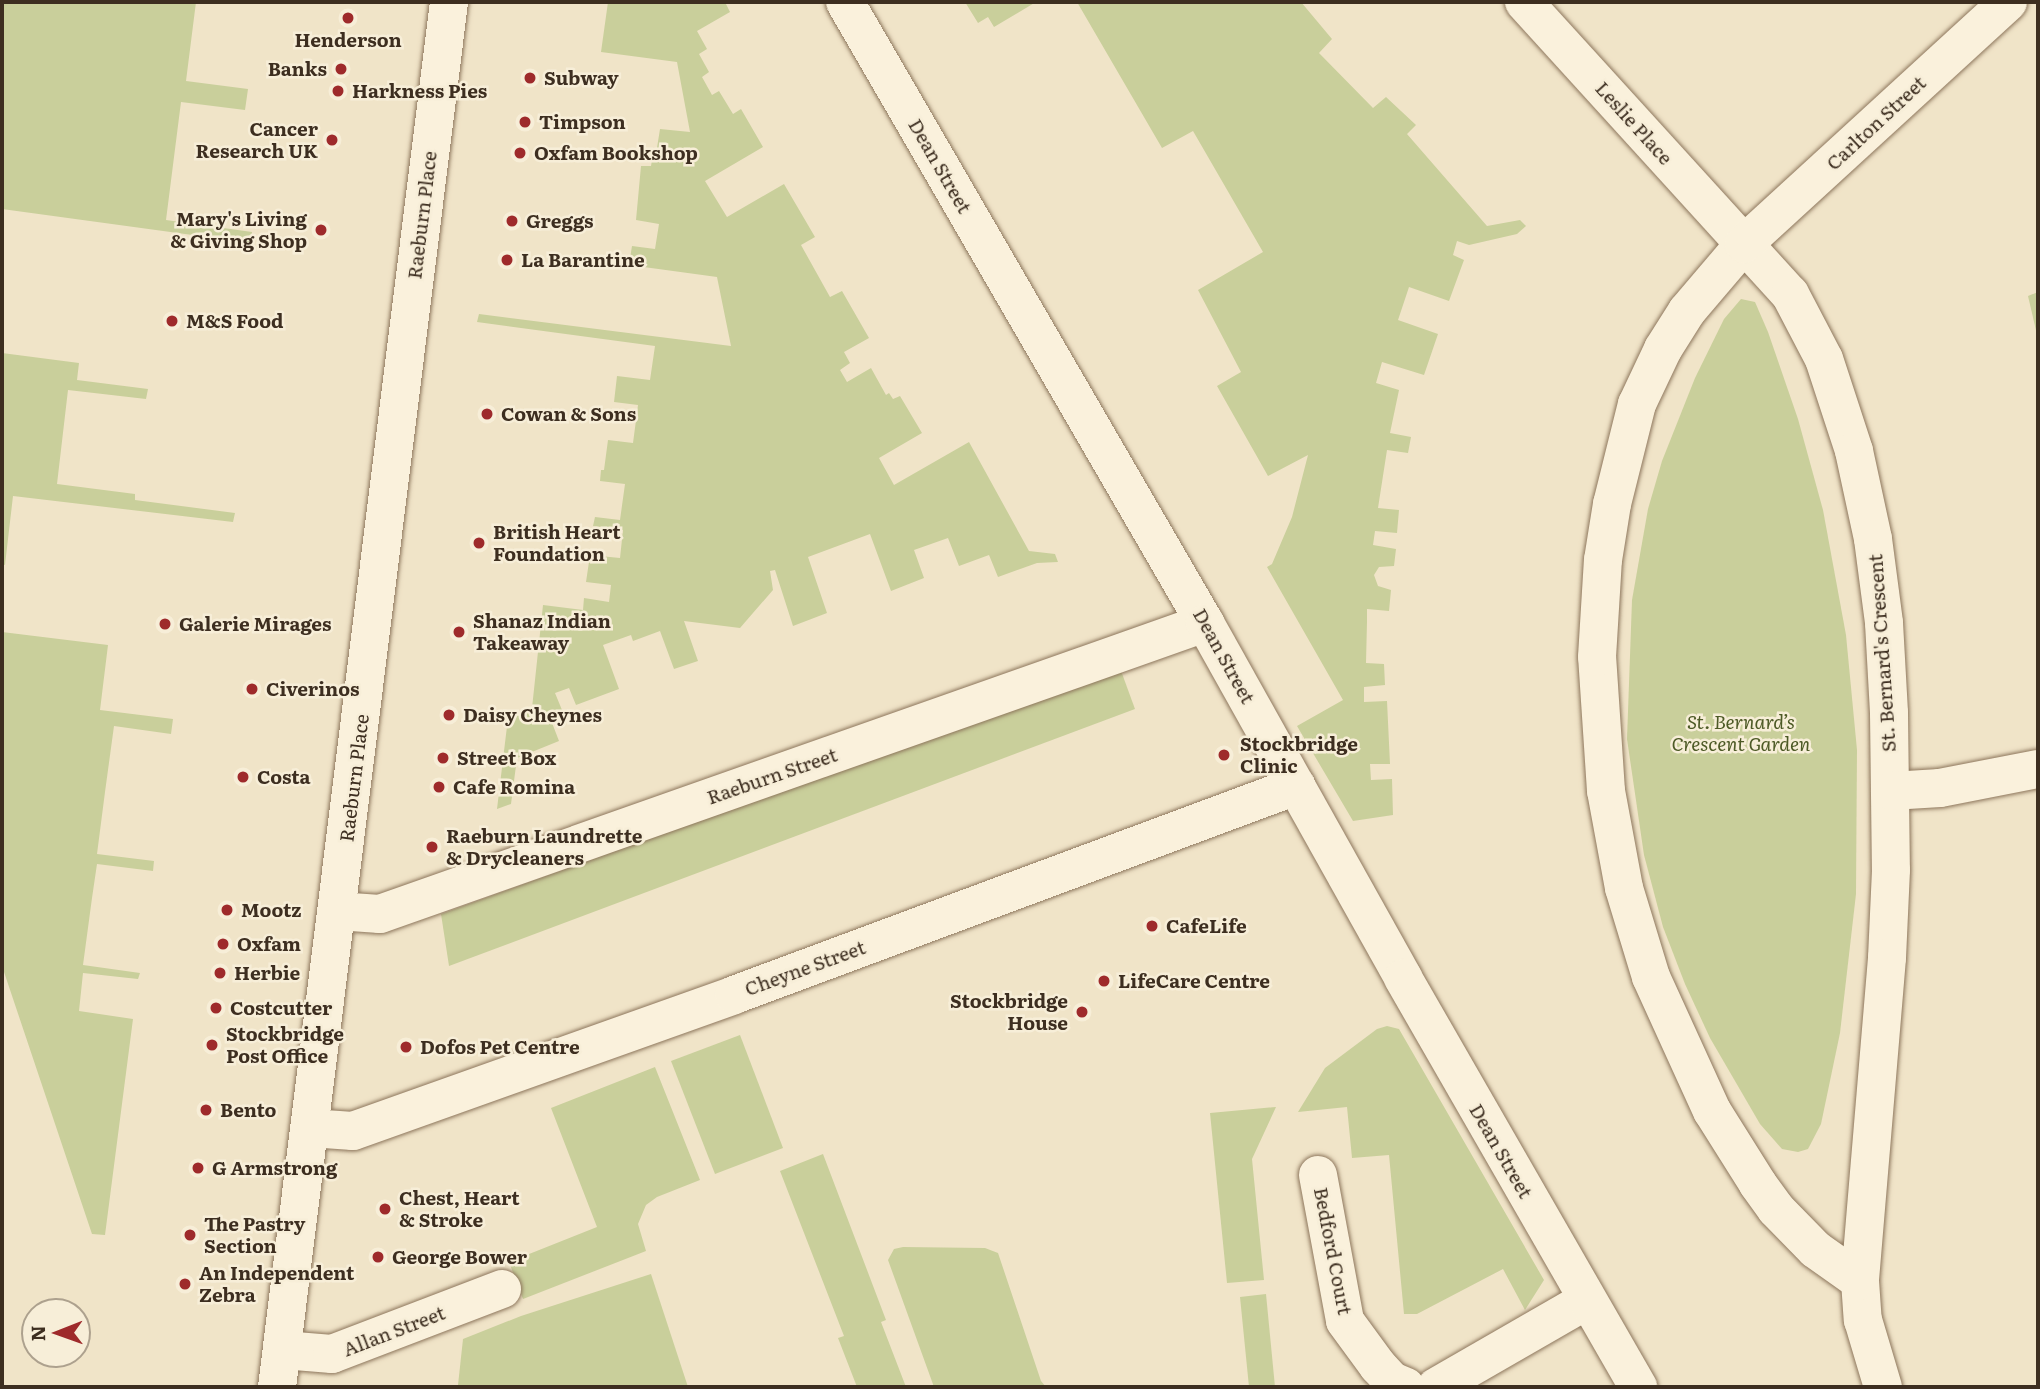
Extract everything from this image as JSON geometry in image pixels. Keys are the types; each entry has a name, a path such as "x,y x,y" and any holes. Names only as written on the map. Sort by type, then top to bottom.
{"street":[{"name":"Raeburn Place","path":"277,1387 449,2"},
{"name":"Dean Street","path":"845,2 1205,623 1638,1387"},
{"name":"Leslie Place","path":"1524,2 1744,244"},
{"name":"Carlton Street","path":"1744,244 2008,2"},
{"name":"St. Bernard's Crescent","path":"1744,244 1790,294 1824,359 1854,452 1873,539 1884,623 1891,790 1887,958 1860,1282 1863,1320 1883,1387"},
{"path":"1744,244 1687,311 1663,349 1637,404 1625,445 1605,549 1599,612 1598,702 1606,792 1623,888 1640,944 1671,1025 1712,1111 1776,1209 1815,1249 1860,1282"},
{"name":"Raeburn Street","path":"337,911 380,915 1205,623"},
{"path":"1891,790 1940,788 2038,769"},
{"name":"Cheyne Street","path":"310,1128 354,1131 710,1004 1296,786"},
{"name":"Bedford Court","path":"1318,1175 1345,1321 1378,1366 1392,1381 1406,1387"},
{"name":"Allan Street","path":"282,1350 332,1354 502,1289"},
{"path":"1436,1387 1587,1300"}],"green space":[{"path":"2,2 196,2 186,81 248,89 245,110 181,102 166,220 252,232 251,243 2,209"},
{"path":"608,2 725,2 730,12 697,31 707,49 699,54 709,72 702,77 712,95 719,91 733,114 741,109 763,147 705,181 727,217 784,184 815,237 801,245 830,297 842,291 869,338 844,352 850,363 840,370 847,382 871,368 886,395 889,393 893,399 900,396 922,433 879,458 894,485 969,442 1029,551 1055,554 1058,562 1037,563 998,577 989,555 959,566 948,538 914,550 924,578 891,591 870,534 808,557 827,613 793,626 775,570 770,571 773,590 740,628 684,621 698,661 674,669 660,631 633,641 631,635 603,645 619,689 576,705 569,688 555,693 562,710 549,715 559,741 517,758 511,804 497,809 508,718 532,708 543,605 583,610 584,598 609,602 611,585 586,582 590,555 620,558 623,530 593,526 595,517 620,520 625,484 600,481 608,440 633,443 638,405 614,402 617,376 650,380 655,346 477,322 479,314 731,346 717,277 629,265 632,246 655,249 659,224 636,220 641,166 651,166 660,129 690,132 677,62 601,52"},
{"path":"965,2 1036,2 994,27 988,17 978,23"},
{"path":"1077,2 1301,2 1332,39 1319,53 1373,108 1386,97 1416,125 1407,134 1487,226 1520,220 1526,226 1517,234 1469,245 1457,241 1453,255 1464,260 1449,301 1409,287 1398,320 1438,334 1424,375 1382,362 1376,383 1399,390 1390,433 1411,437 1408,453 1387,450 1378,508 1399,510 1397,533 1375,531 1373,545 1396,549 1394,566 1379,567 1374,575 1378,586 1391,590 1389,611 1367,609 1366,663 1384,664 1385,685 1364,687 1364,702 1387,701 1390,764 1370,764 1371,780 1392,779 1393,815 1353,821 1297,726 1343,700 1267,567 1272,564 1292,517 1308,455 1268,476 1217,386 1241,372 1198,290 1263,252 1193,131 1162,148"},
{"path":"2038,292 2038,339 2028,296"},
{"name":"St. Bernard’s Crescent Garden","path":"1741,299 1755,302 1768,332 1798,419 1823,510 1846,635 1857,750 1856,894 1840,1033 1821,1124 1808,1149 1798,1152 1782,1149 1760,1124 1710,1038 1685,984 1663,927 1644,855 1627,739 1632,600 1648,509 1662,461 1695,378 1724,319"},
{"path":"2,353 79,363 77,380 148,389 146,399 68,390 57,484 135,494 135,500 235,513 233,522 13,496 5,565 2,564"},
{"path":"2,632 108,645 100,710 173,719 171,734 114,726 105,792 97,854 154,861 153,871 97,864 83,965 140,973 138,979 83,973 79,1011 133,1019 105,1235 92,1234 2,966"},
{"path":"1120,668 1135,709 449,966 441,914"},
{"path":"1387,1026 1399,1029 1544,1280 1525,1310 1503,1269 1417,1314 1404,1314 1389,1155 1352,1158 1347,1107 1298,1112 1325,1068 1377,1029"},
{"path":"740,1035 783,1148 715,1174 671,1061"},
{"path":"655,1067 700,1180 657,1197 646,1205 638,1224 646,1251 523,1299 509,1262 597,1227 551,1108"},
{"path":"1276,1107 1252,1159 1264,1280 1227,1283 1210,1113"},
{"path":"823,1154 886,1320 881,1322 906,1387 857,1387 838,1338 844,1336 780,1171"},
{"path":"985,1248 998,1253 1041,1381 1046,1387 934,1387 888,1260 894,1249"},
{"path":"651,1274 688,1387 458,1385 463,1339 521,1316"},
{"path":"1266,1294 1275,1387 1249,1387 1240,1297"}],"place":[{"name":"Henderson","path":"348,18"},
{"name":"Banks","path":"341,69"},
{"name":"Subway","path":"530,78"},
{"name":"Harkness Pies","path":"338,91"},
{"name":"Timpson","path":"525,122"},
{"name":"Cancer Research UK","path":"332,140"},
{"name":"Oxfam Bookshop","path":"520,153"},
{"name":"Greggs","path":"512,221"},
{"name":"Mary's Living & Giving Shop","path":"321,230"},
{"name":"La Barantine","path":"507,260"},
{"name":"M&S Food","path":"172,321"},
{"name":"Cowan & Sons","path":"487,414"},
{"name":"British Heart Foundation","path":"479,543"},
{"name":"Galerie Mirages","path":"165,624"},
{"name":"Shanaz Indian Takeaway","path":"459,632"},
{"name":"Civerinos","path":"252,689"},
{"name":"Daisy Cheynes","path":"449,715"},
{"name":"Stockbridge Clinic","path":"1224,755"},
{"name":"Street Box","path":"443,758"},
{"name":"Costa","path":"243,777"},
{"name":"Cafe Romina","path":"439,787"},
{"name":"Raeburn Laundrette & Drycleaners","path":"432,847"},
{"name":"Mootz","path":"227,910"},
{"name":"CafeLife","path":"1152,926"},
{"name":"Oxfam","path":"223,944"},
{"name":"Herbie","path":"220,973"},
{"name":"LifeCare Centre","path":"1104,981"},
{"name":"Costcutter","path":"216,1008"},
{"name":"Stockbridge House","path":"1082,1012"},
{"name":"Stockbridge Post Office","path":"212,1045"},
{"name":"Dofos Pet Centre","path":"406,1047"},
{"name":"Bento","path":"206,1110"},
{"name":"G Armstrong","path":"198,1168"},
{"name":"Chest, Heart & Stroke","path":"385,1209"},
{"name":"The Pastry Section","path":"190,1235"},
{"name":"George Bower","path":"378,1257"},
{"name":"An Independent Zebra","path":"185,1284"}]}
